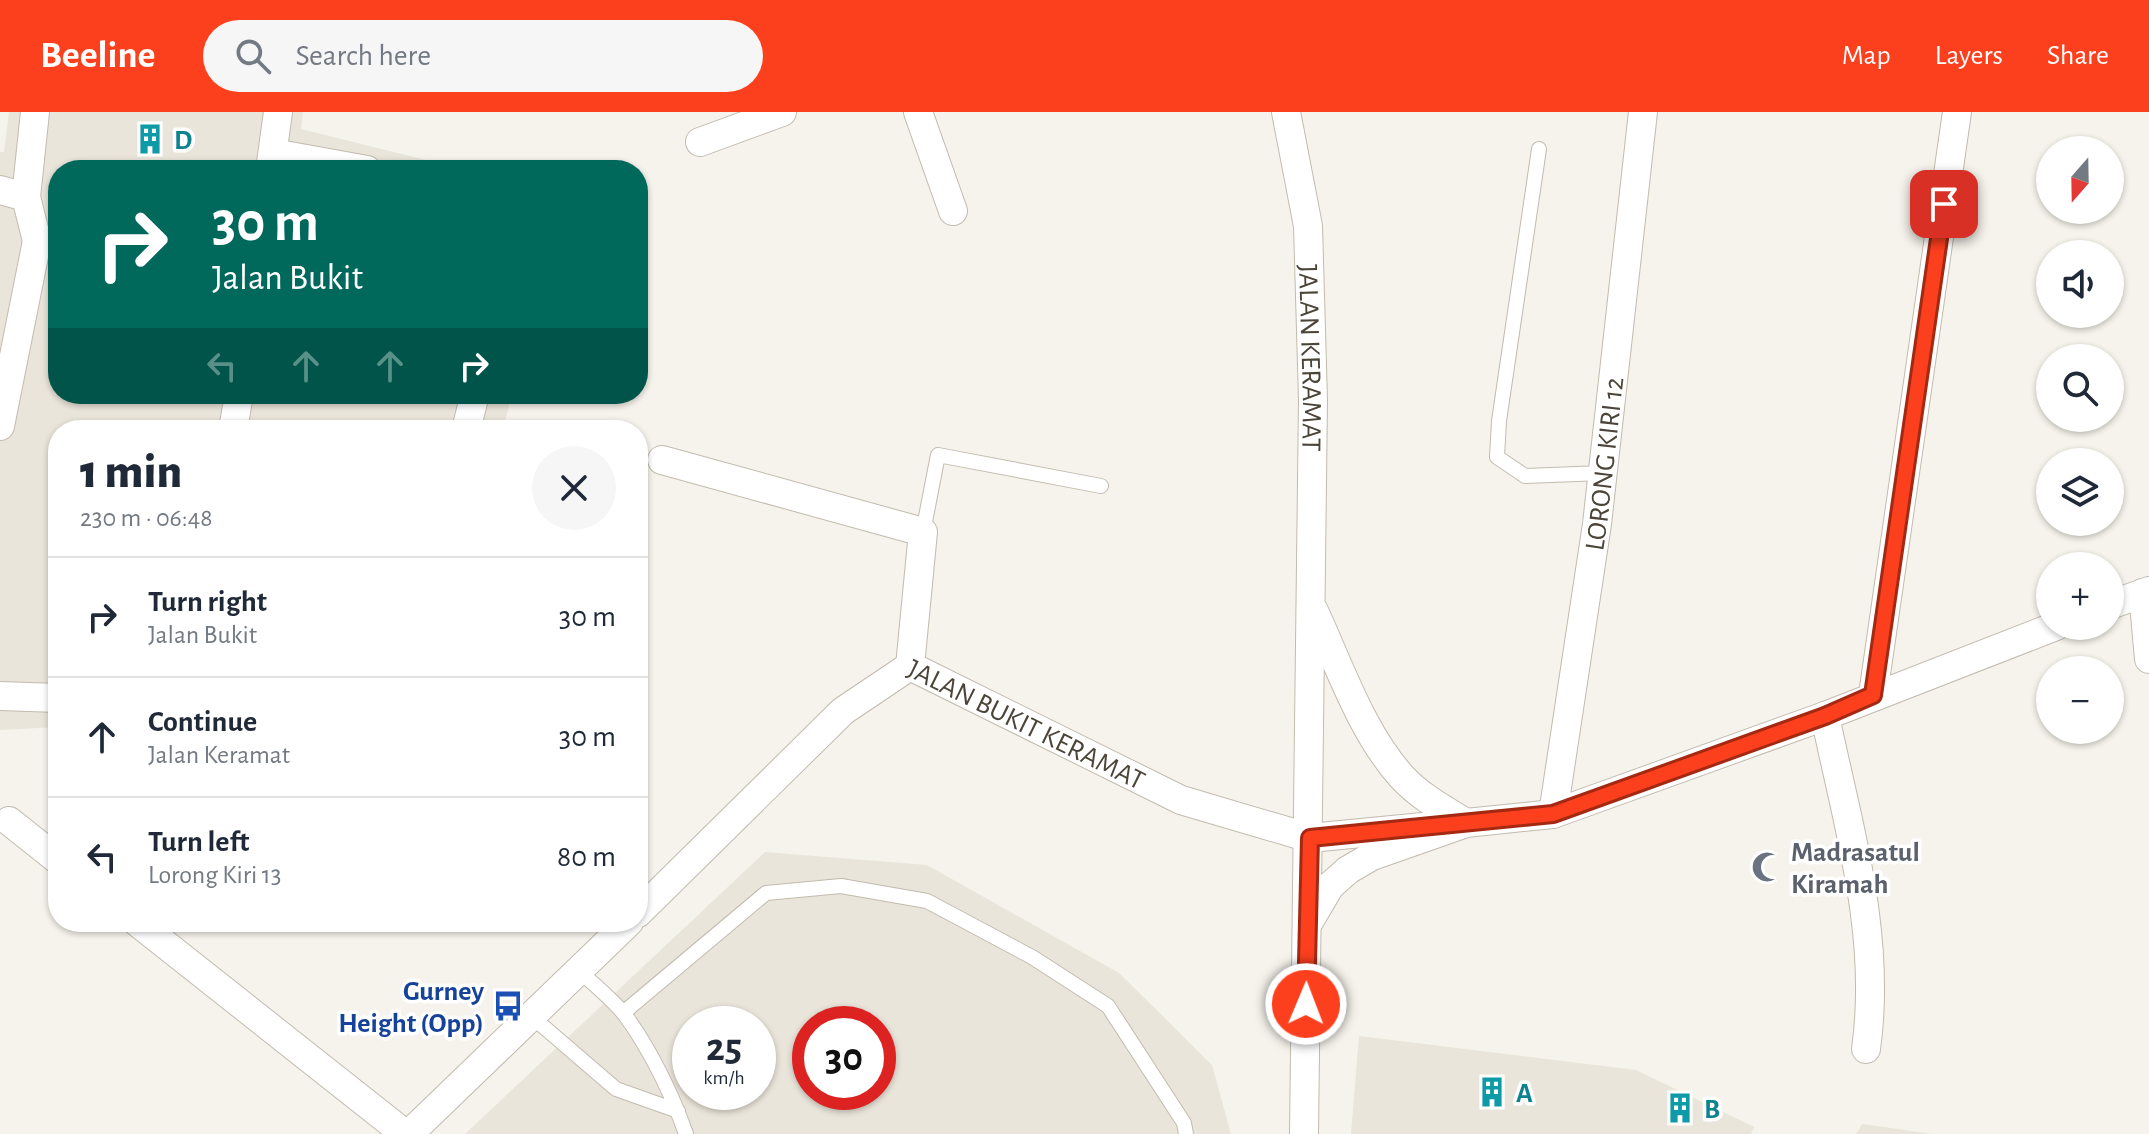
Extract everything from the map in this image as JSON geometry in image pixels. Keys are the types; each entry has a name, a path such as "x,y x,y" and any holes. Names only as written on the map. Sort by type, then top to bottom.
{"street":[{"path":"0,426 47,243 13,194 35,112"},
{"path":"272,160 278,112"},
{"path":"700,142 782,112"},
{"path":"918,112 953,211"},
{"name":"JALAN KERAMAT","path":"1286,112 1308,226 1313,400 1304,1134"},
{"name":"LORONG KIRI 12","path":"1553,814 1603,473 1643,112"},
{"path":"1873,695 1957,112"},
{"path":"662,460 923,532 910,666"},
{"path":"2124,600 2146,592 2149,659"},
{"name":"JALAN KERAMAT","path":"1311,606 1359,706 1400,774 1423,796 1466,823"},
{"name":"JALAN KERAMAT","path":"1308,923 1330,886 1348,870 1372,856 1466,823 1553,814 1825,716 2036,634"},
{"name":"JALAN BUKIT KERAMAT","path":"648,900 843,711 910,666 1181,800 1310,838"},
{"path":"0,696 48,698"},
{"path":"1825,716 1869,946 1866,1049"},
{"path":"9,821 48,852"},
{"path":"1310,838 1466,823"},
{"path":"150,932 407,1134"},
{"name":"JALAN BUKIT KERAMAT","path":"407,1134 617,932"}],"lane":[{"path":"1539,149 1499,421 1497,457 1525,476 1603,473"},
{"path":"923,532 938,455 1101,486"},
{"path":"623,1013 766,893 841,886 927,901 1032,957 1108,1006 1184,1123 1186,1134"},
{"path":"579,971 623,1013 678,1111 686,1134"},
{"path":"531,1016 616,1089 678,1111"}],"shaded area":[{"path":"9,112 303,112 301,129 426,160 48,160 48,404 510,404 506,420 48,420 48,728 0,730 0,152 4,152"},
{"path":"765,852 927,865 1119,973 1212,1065 1231,1134 465,1134"},
{"path":"1359,1036 1636,1070 1754,1127 1751,1134 1351,1134"},
{"path":"1863,1124 1932,1134 1856,1134"}],"place":[{"name":"D","path":"150,139"},
{"name":"Madrasatul Kiramah","path":"1767,867"},
{"name":"Gurney Height (Opp)","path":"508,1006"},
{"name":"A","path":"1492,1092"},
{"name":"B","path":"1680,1108"}],"route":[{"path":"1306,1004 1310,838 1553,814 1825,716 1873,695 1944,204"}]}
